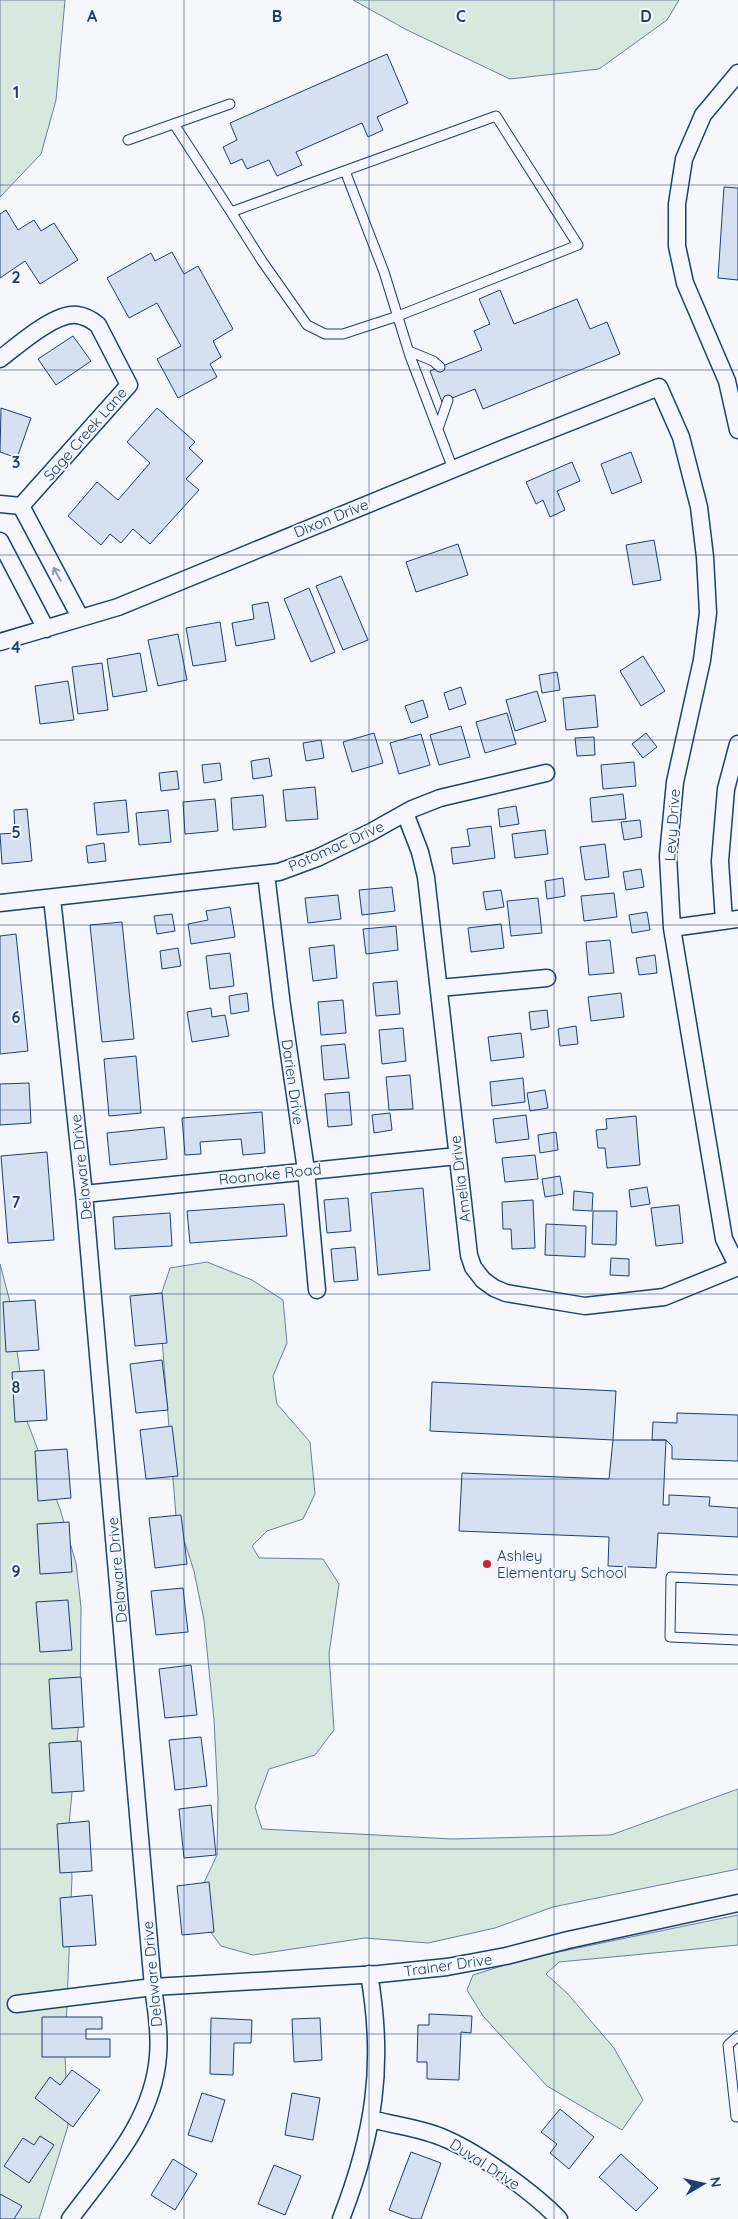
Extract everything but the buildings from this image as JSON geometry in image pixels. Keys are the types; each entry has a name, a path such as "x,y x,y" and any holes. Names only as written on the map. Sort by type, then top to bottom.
{"street":[{"path":"738,73 704,115 684,159 677,204 677,238 685,283 727,381 738,430"},
{"name":"Sage Creek Lane","path":"0,359 32,334 67,315 76,314 98,326 129,385 21,506"},
{"name":"Dixon Drive","path":"0,642 118,607 453,469 659,387"},
{"name":"Levy Drive","path":"659,387 681,437 699,507 708,613 702,660 675,782 668,856 672,928 724,1239 738,1267"},
{"path":"0,504 21,506 80,617"},
{"path":"0,541 46,629"},
{"path":"672,928 731,920 720,861 726,789 738,744"},
{"name":"Potomac Drive","path":"0,903 279,872 317,858 405,813 440,798 546,773"},
{"name":"Amelia Drive","path":"405,813 420,852 426,877 457,1156 469,1255 473,1267 483,1280 506,1293 586,1306 664,1297 738,1267"},
{"name":"Darien Drive","path":"266,874 282,1006 306,1170 316,1290"},
{"name":"Delaware Drive","path":"52,898 84,1194 153,1987 158,2021 158,2056 154,2085 144,2113 132,2136 70,2219"},
{"path":"439,988 547,978"},
{"name":"Roanoke Road","path":"84,1194 457,1156"},
{"name":"Trainer Drive","path":"16,2004 153,1987 369,1974 447,1967 506,1956 568,1940 738,1904"},
{"path":"341,2219 356,2181 372,2119 377,2046 374,2004 369,1974"},
{"name":"Duval Drive","path":"372,2119 429,2132 468,2150 526,2190 560,2219"}],"lane":[{"path":"128,140 230,104"},
{"path":"174,124 262,261 307,325 326,334 343,334 398,316 578,245 496,116 231,212"},
{"path":"345,171 384,272 409,351 453,469"},
{"path":"409,351 433,361 440,367"},
{"path":"438,429 448,400"},
{"path":"738,1580 671,1577 670,1637 738,1640"},
{"path":"736,2117 728,2045 738,2036"}],"shaded area":[{"path":"0,0 65,0 56,100 41,154 0,197"},
{"path":"353,0 679,0 667,20 599,69 510,79 407,30"},
{"path":"207,1262 252,1280 283,1300 287,1343 273,1376 277,1404 310,1442 315,1494 303,1519 267,1531 252,1546 259,1558 323,1559 339,1584 329,1654 334,1730 315,1755 269,1769 255,1807 262,1829 452,1839 611,1835 738,1789 738,1869 553,1907 495,1928 428,1943 365,1938 253,1955 221,1946 206,1926 203,1885 217,1855 218,1798 214,1720 204,1620 194,1571 176,1516 159,1301 170,1268"},
{"path":"0,1264 10,1302 27,1421 60,1509 76,1563 81,1607 80,1711 69,1824 72,1877 65,2055 68,2126 39,2219 0,2219"},
{"path":"738,1915 738,1945 559,1962 546,1974 567,1993 614,2048 643,2100 622,2130 547,2086 483,2016 467,1990 473,1975 524,1959"}],"place":[{"name":"Ashley Elementary School","path":"487,1564"}]}
